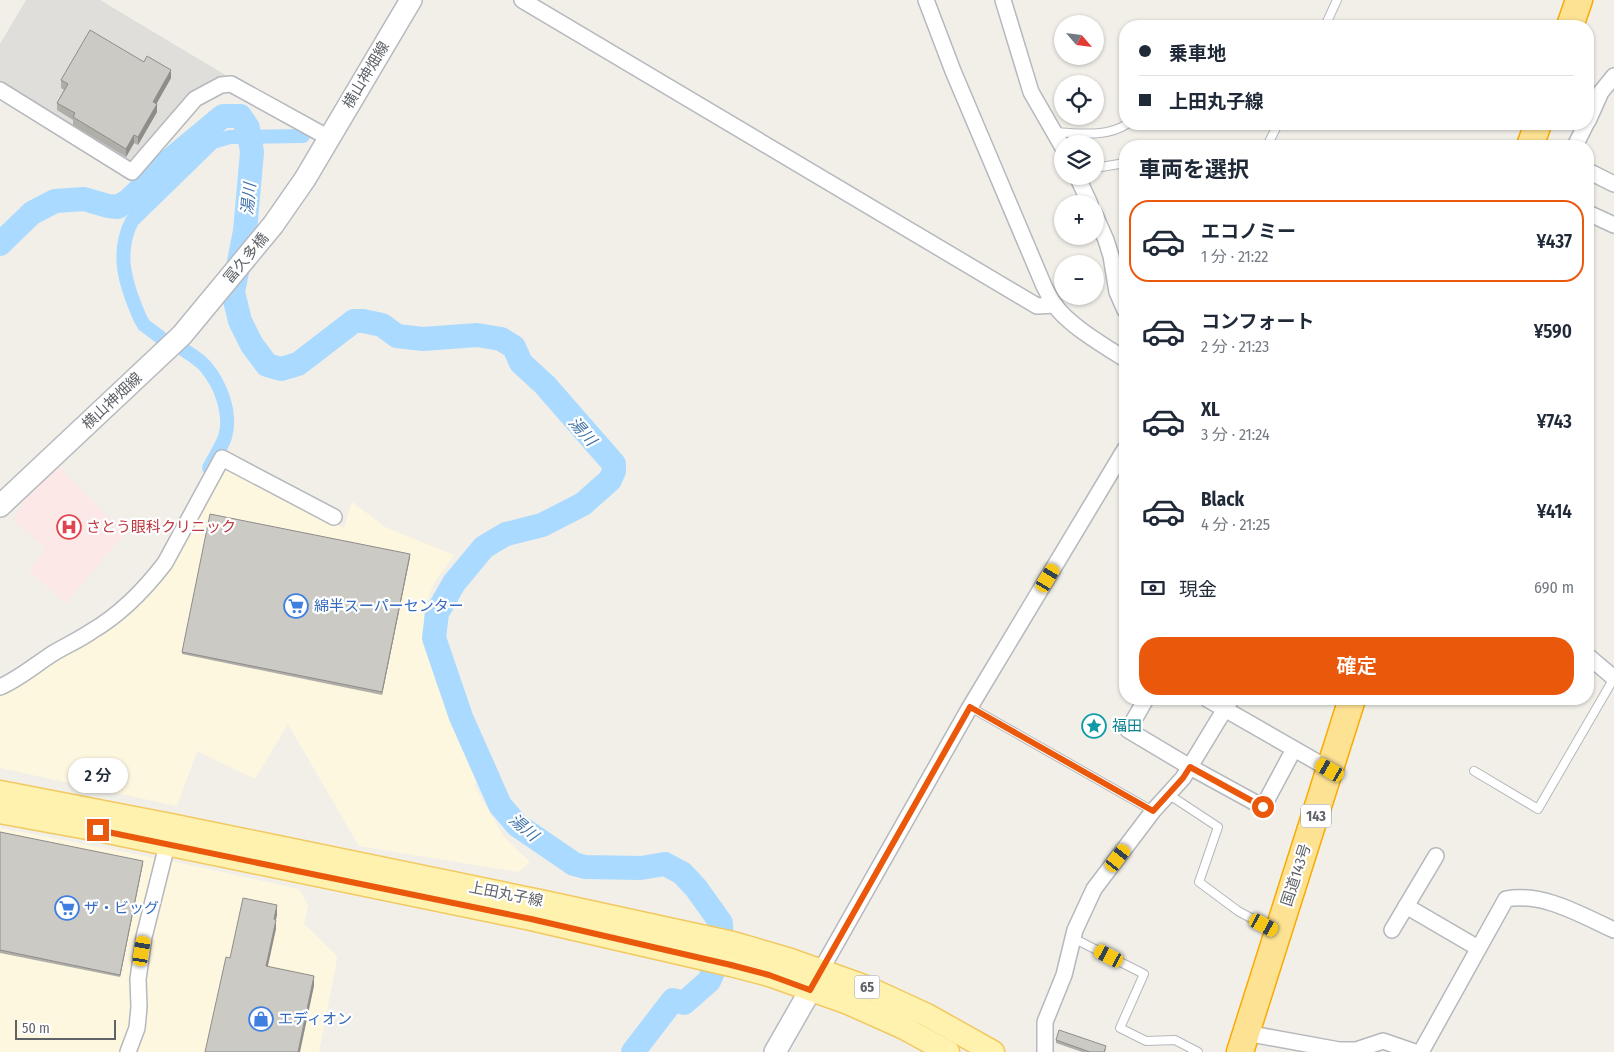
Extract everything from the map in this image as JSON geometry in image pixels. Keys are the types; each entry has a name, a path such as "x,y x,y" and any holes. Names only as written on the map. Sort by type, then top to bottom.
{"highway":[{"path":"1572,20 1579,0"},
{"name":"国道143号","path":"1243,1042 1350,705"}],"main road":[{"name":"上田丸子線","path":"0,792 169,835 769,975 864,986 952,1028 993,1052"},
{"name":"上田丸子線","path":"0,812 169,835 687,932 733,943 816,980 874,1014 948,1052"}],"street":[{"name":"横山神畑線","path":"273,225 306,179 328,138 411,0"},
{"path":"522,0 1037,306 1054,305"},
{"path":"926,0 953,71 1044,286 1054,305 1079,328 1119,355"},
{"path":"1003,0 1031,92 1056,135"},
{"path":"1594,107 1601,92 1614,76"},
{"path":"0,90 132,172 195,99 221,85 231,84 328,138"},
{"path":"1594,174 1614,184"},
{"path":"1594,216 1614,225"},
{"name":"冨久多橋","path":"218,290 273,225"},
{"path":"1104,235 1111,256 1119,296"},
{"name":"横山神畑線","path":"3,497 182,335 218,290"},
{"path":"0,687 26,673 63,647 92,632 108,621 153,579 165,563 222,458 334,518"},
{"path":"775,1052 970,707 1119,458"},
{"path":"1594,661 1614,678"},
{"path":"1143,705 1128,730 1263,807 1294,749"},
{"path":"1046,1052 1045,1022 1064,975 1075,930 1094,889 1153,811 1183,778 1227,705"},
{"path":"1229,705 1294,749 1330,770"},
{"path":"128,1052 137,1028 139,1007 138,979 144,937 169,835"},
{"path":"1392,930 1436,856"},
{"path":"1421,1052 1506,899 1520,896 1559,905 1614,930"},
{"path":"1406,906 1478,948"},
{"path":"1243,1042 1356,1050 1383,1041 1415,1052"}],"lane":[{"path":"1328,20 1337,0"},
{"path":"1054,132 1102,133 1119,129"},
{"path":"1104,166 1119,164"},
{"path":"1474,771 1538,809 1614,678"},
{"path":"970,707 1153,811"},
{"path":"1168,794 1218,827 1199,882 1238,911 1277,932"},
{"path":"1073,938 1144,974 1120,1028 1146,1041 1175,1040 1198,1052"}],"shaded area":[{"path":"26,0 100,0 227,76 193,96 138,158 122,163 0,86 0,44"},
{"name":"さとう眼科クリニック","path":"55,463 124,534 66,603 29,571 46,548 13,521 22,505 16,499"},
{"path":"229,465 344,528 352,502 385,527 454,555 434,583 425,607 424,628 436,683 477,781 474,785 503,836 530,862 518,872 359,846 288,724 255,779 197,751 177,806 0,768 0,692 125,611 218,470"},
{"path":"0,828 176,862 299,889 308,905 304,924 336,955 337,959 319,1052 0,1052"}],"building":[{"path":"90,30 144,62 147,56 171,70 153,102 157,104 138,137 134,135 126,149 73,117 75,113 57,103 68,84 61,80"},
{"name":"綿半スーパーセンター","path":"210,514 410,554 382,692 182,652"},
{"name":"ザ・ビッグ","path":"0,832 143,861 120,975 0,950"},
{"name":"エディオン","path":"243,898 277,905 274,919 276,920 266,966 314,976 298,1052 205,1052 226,957 230,958"},
{"path":"1059,1030 1106,1046 1104,1052 1090,1052 1056,1040"}],"waterway":[{"name":"湯川","path":"0,244 32,213 55,201 84,199 118,207 129,200 170,160 223,116 240,116 248,128 252,152 245,231 233,292 240,321 252,345 267,365 281,369 298,364 354,321 382,325 397,336 423,339 477,335 501,339 514,347 521,363 545,385 614,464 614,471 610,480 583,504 542,525 506,534 484,547 454,583 437,613 434,638 461,717 500,805 517,825 574,864 585,867 641,868 665,864 682,873 696,888 721,923 722,951 709,981 684,1003 673,1000 633,1052"},
{"path":"160,337 144,325 140,318 130,294 124,270 124,246 132,221 213,142 230,137 303,136"},
{"path":"184,350 201,362 211,374 224,400 226,409 227,428 225,437 209,468"}],"place":[{"name":"さとう眼科クリニック","path":"69,527"},
{"name":"綿半スーパーセンター","path":"296,606"},
{"name":"福田","path":"1094,726"},
{"name":"ザ・ビッグ","path":"67,908"},
{"name":"エディオン","path":"261,1019"}],"route":[{"path":"98,830 531,919 731,965 769,975 810,990 970,707 1153,811 1183,778 1190,767 1263,807"}]}
